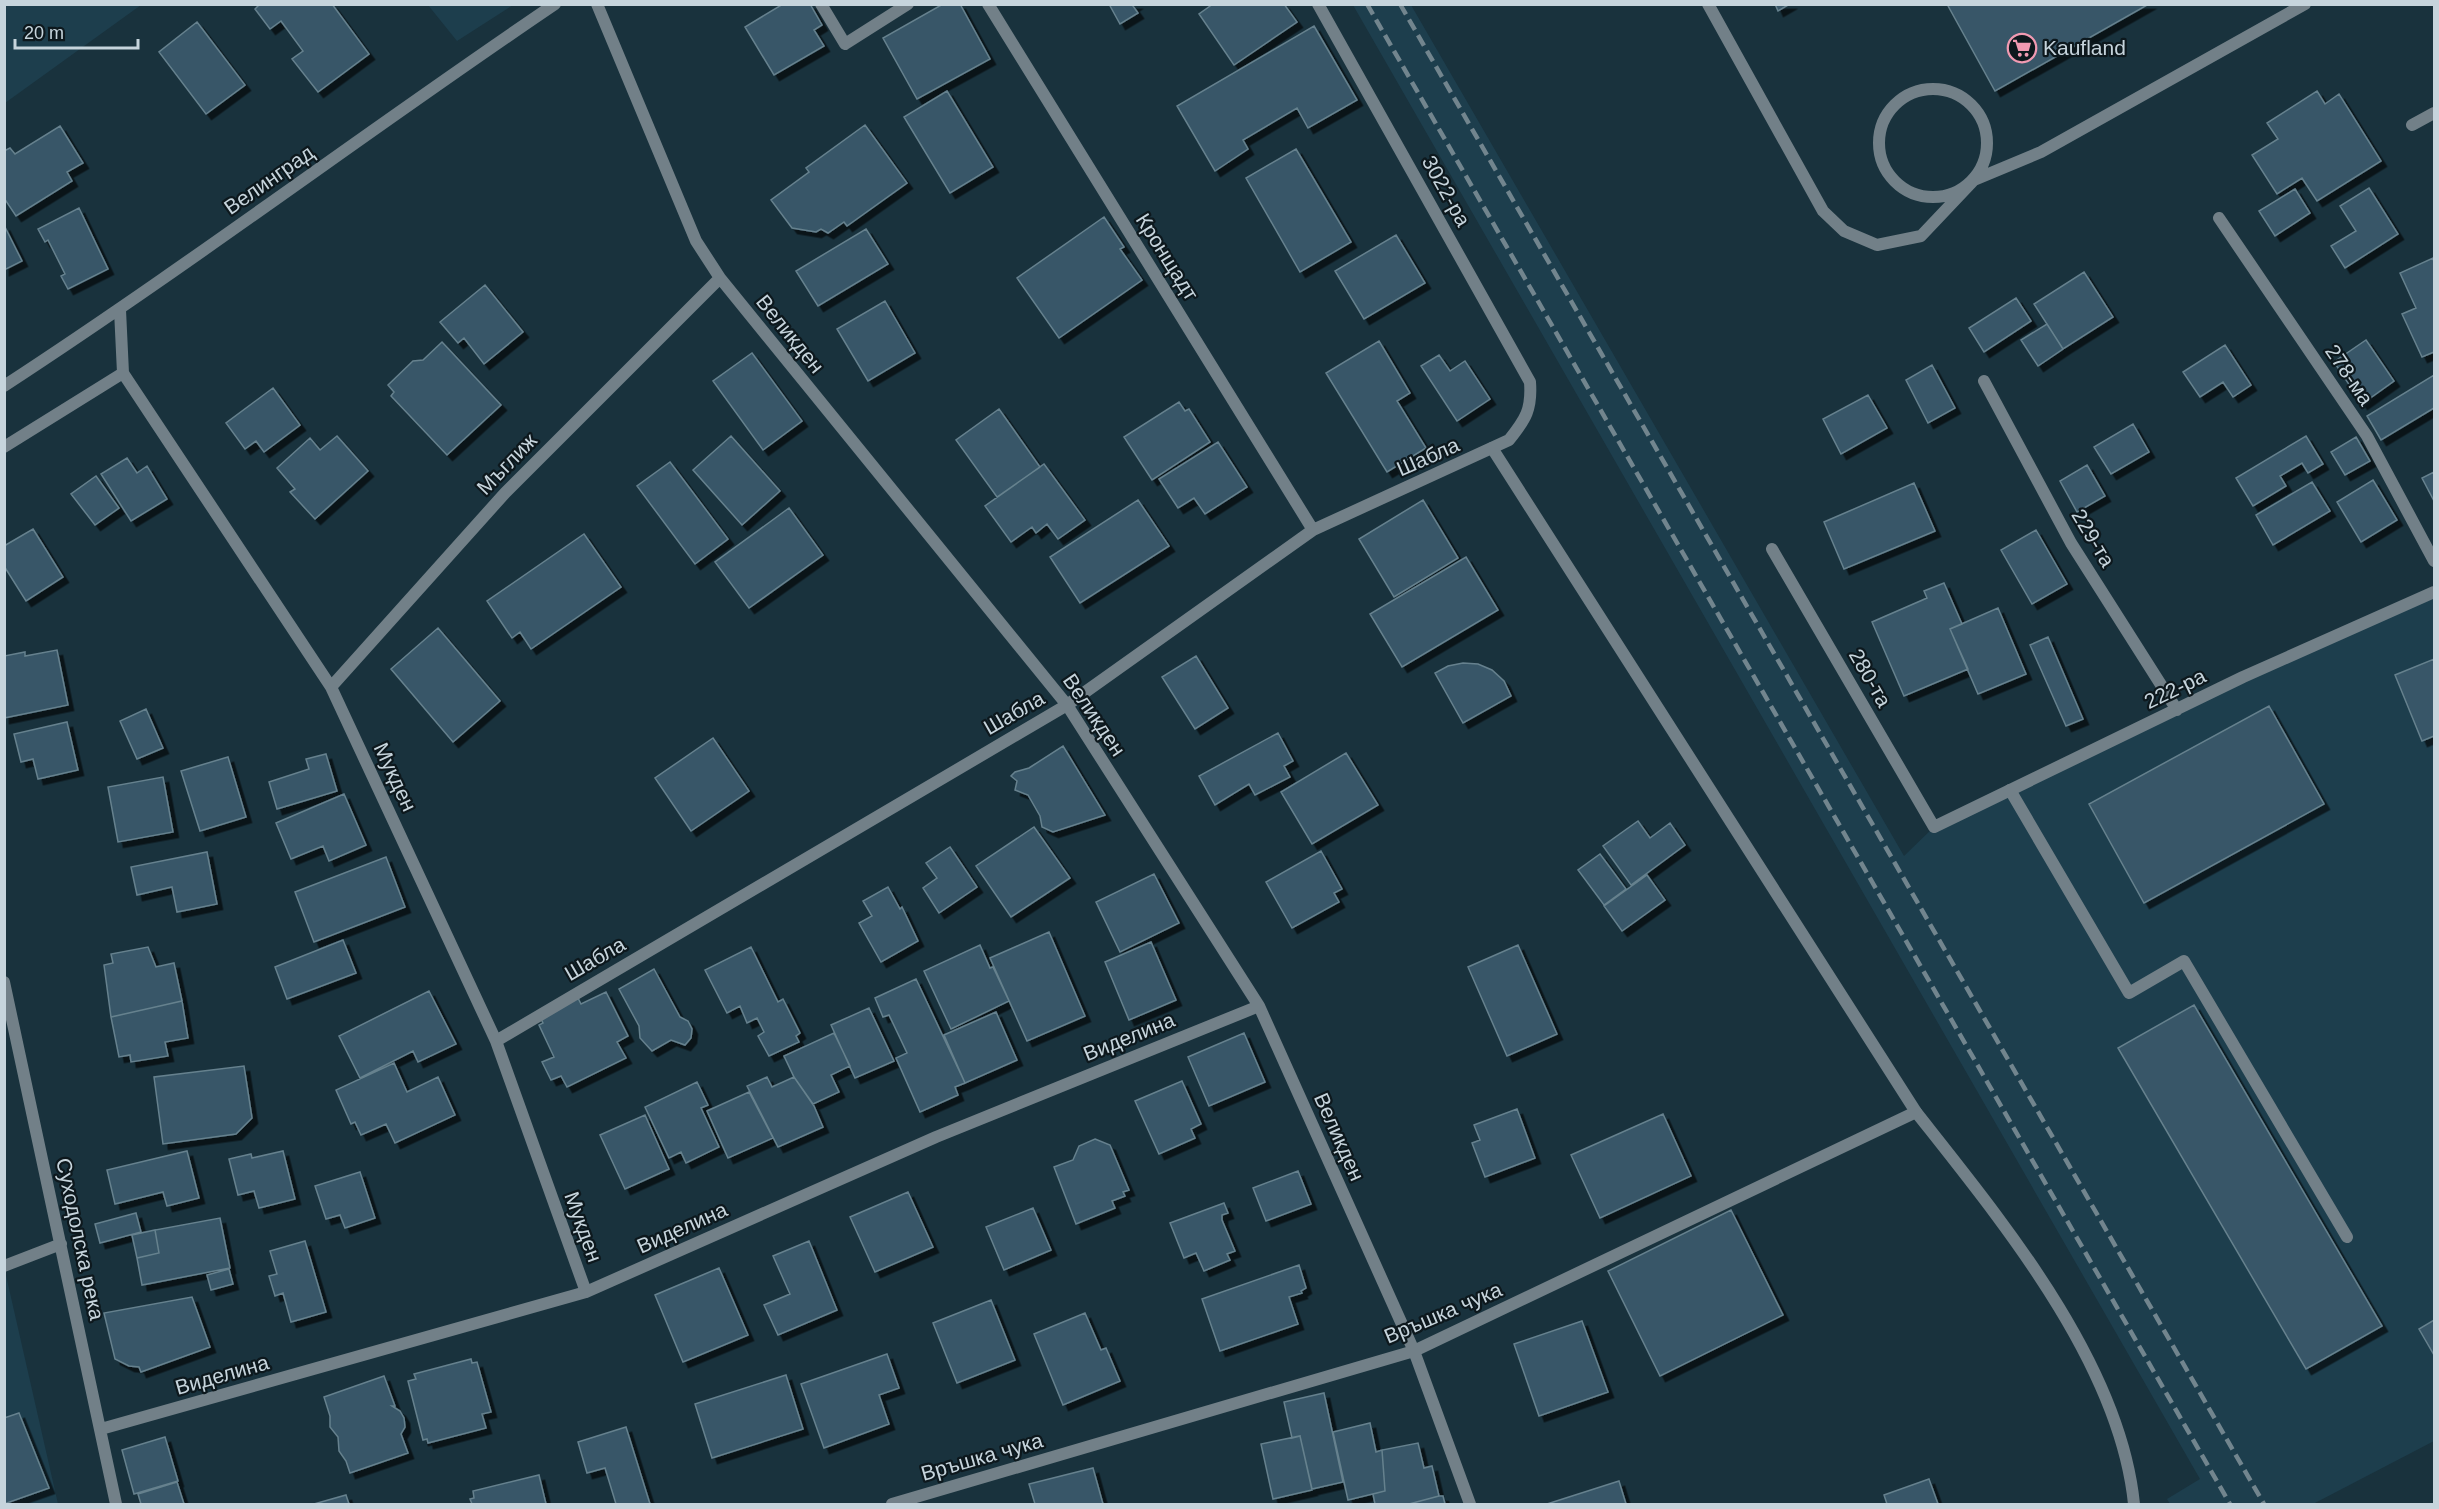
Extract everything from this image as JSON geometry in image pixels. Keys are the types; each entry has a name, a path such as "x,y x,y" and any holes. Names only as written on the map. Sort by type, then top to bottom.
{"street":[{"name":"Велинград","path":"4,386 120,310 555,4"},
{"name":"Великден","path":"597,4 696,241 720,279 1066,705 1259,1006 1414,1351 1470,1504"},
{"path":"821,4 845,44 908,4"},
{"name":"Кронщадт","path":"988,4 1313,530"},
{"name":"3022-ра","path":"1318,4 1528,377 1532,401"},
{"path":"1708,4 1823,211 1844,231 1877,245 1921,236 1974,180 1984,165 1988,148 1987,130 1979,114 1968,100 1952,92 1935,88 1917,91 1901,99 1888,111 1880,128 1878,146 1882,164 1892,179 1906,191 1924,198 1942,198 1960,192 1974,180 2041,152 2305,4"},
{"path":"2412,125 2434,113"},
{"name":"278-ма","path":"2220,218 2367,436 2434,561"},
{"name":"Мъглиж","path":"332,687 505,493 720,279"},
{"path":"4,447 123,373 120,310"},
{"name":"Мукден","path":"123,373 332,687 496,1041 586,1292"},
{"name":"229-та","path":"1984,381 2072,543 2177,710"},
{"name":"Шабла","path":"496,1041 1066,705 1313,530 1509,440 1525,419 1532,401"},
{"path":"1492,448 1916,1112 2009,1230 2064,1317 2103,1393 2131,1473 2134,1504"},
{"name":"280-та","path":"1772,549 1934,827"},
{"name":"222-ра","path":"1934,827 2243,677 2434,592"},
{"path":"2010,790 2129,993 2184,961 2347,1237"},
{"name":"Суходолска река","path":"4,982 116,1504"},
{"name":"Виделина","path":"101,1429 586,1292 936,1137 1259,1006"},
{"name":"Връшка чука","path":"892,1504 1414,1351 1916,1112"},
{"path":"4,1266 61,1244"}],"shaded area":[{"path":"5,4 141,4 141,5 5,103"},
{"path":"428,5 513,5 457,41"},
{"path":"1353,5 1411,5 1904,856 1934,827 2434,592 2434,1441 2313,1504 2170,1504 2167,1499 2200,1479"},
{"path":"5,1271 58,1504 5,1504"}],"building":[{"path":"260,4 332,4 369,54 318,92 292,59 303,51 281,21 270,29 255,9"},
{"path":"783,4 810,4 822,25 814,30 824,46 774,75 745,27"},
{"path":"943,4 960,4 990,59 917,99 883,38"},
{"path":"1109,4 1136,4 1133,6 1138,13 1120,24"},
{"path":"1213,4 1284,4 1297,22 1234,65 1199,14"},
{"path":"1775,4 1790,4 1778,11"},
{"name":"Kaufland","path":"1947,4 2149,4 1995,91"},
{"path":"197,22 245,85 206,114 159,52"},
{"path":"1314,26 1357,100 1308,128 1297,108 1243,140 1248,149 1215,171 1177,106"},
{"path":"947,91 993,167 950,193 904,117"},
{"path":"2317,91 2325,104 2339,94 2381,161 2317,201 2302,178 2277,194 2252,155 2278,139 2267,123"},
{"path":"865,125 907,183 847,226 844,222 828,233 821,229 816,232 792,228 771,200 809,172 806,168"},
{"path":"60,126 83,163 67,172 72,181 16,216 4,198 4,151 10,148 15,154"},
{"path":"1296,149 1351,242 1300,272 1246,178"},
{"path":"2369,188 2398,234 2345,268 2331,246 2356,231 2340,206"},
{"path":"2295,189 2310,213 2275,236 2259,211"},
{"path":"79,208 108,269 68,289 61,276 65,274 48,240 45,242 38,229"},
{"path":"1104,217 1124,247 1120,249 1142,280 1059,338 1017,278"},
{"path":"4,225 22,261 4,270"},
{"path":"866,229 888,264 818,306 796,271"},
{"path":"1396,235 1425,283 1364,319 1335,271"},
{"path":"2433,258 2434,352 2422,357 2402,314 2416,308 2400,273"},
{"path":"2084,272 2113,317 2063,349 2034,304"},
{"path":"485,285 523,332 484,364 464,338 458,343 440,322"},
{"path":"2016,298 2031,321 1984,352 1969,328"},
{"path":"885,301 915,353 868,381 837,329"},
{"path":"2047,324 2063,349 2038,366 2021,340"},
{"path":"2366,340 2394,381 2362,404 2334,362"},
{"path":"1379,341 1410,393 1397,401 1426,448 1387,472 1326,373"},
{"path":"442,342 501,405 447,455 391,396 394,392 388,385 413,361 423,360"},
{"path":"2225,345 2251,385 2233,397 2223,382 2200,397 2183,372"},
{"path":"752,353 802,421 763,450 713,381"},
{"path":"1439,355 1450,371 1465,361 1490,399 1457,421 1421,366"},
{"path":"1932,365 1955,408 1928,423 1906,380"},
{"path":"2434,375 2434,408 2381,440 2367,416"},
{"path":"273,388 300,425 264,452 256,441 245,449 226,423"},
{"path":"1868,395 1887,428 1841,454 1823,419"},
{"path":"1179,402 1185,411 1189,409 1210,442 1152,480 1124,437"},
{"path":"999,409 1040,467 997,497 956,440"},
{"path":"2133,424 2149,452 2111,474 2094,447"},
{"path":"337,436 368,471 315,519 290,492 295,489 277,468 310,438 320,450"},
{"path":"731,436 780,491 742,525 693,470"},
{"path":"2306,436 2323,464 2308,473 2302,463 2280,476 2286,486 2253,506 2236,478"},
{"path":"2356,437 2370,461 2345,475 2331,452"},
{"path":"1218,442 1247,487 1205,514 1194,498 1178,508 1159,479"},
{"path":"127,458 137,473 147,466 167,499 131,521 101,474"},
{"path":"670,462 728,539 695,564 637,486"},
{"path":"1044,464 1085,520 1058,539 1047,524 1036,533 1032,527 1011,542 985,506"},
{"path":"2087,465 2105,496 2077,512 2060,481"},
{"path":"2434,472 2434,501 2422,478"},
{"path":"96,476 119,508 95,525 71,494"},
{"path":"2373,480 2397,520 2361,542 2337,502"},
{"path":"2312,482 2330,511 2273,545 2256,515"},
{"path":"1914,483 1935,531 1844,569 1824,522"},
{"path":"1138,500 1169,546 1080,603 1050,557"},
{"path":"1423,500 1458,558 1394,597 1359,539"},
{"path":"789,508 823,555 749,608 715,562"},
{"path":"33,529 63,577 26,601 4,566 4,546"},
{"path":"2036,530 2067,584 2032,604 2001,550"},
{"path":"584,534 621,587 531,649 520,632 512,638 487,601"},
{"path":"1466,557 1498,610 1402,667 1370,614"},
{"path":"1944,583 1962,624 1950,629 1968,669 1904,696 1872,622 1927,598 1924,591"},
{"path":"1998,608 2026,674 1978,694 1950,629"},
{"path":"438,628 500,701 453,742 391,669"},
{"path":"2048,637 2083,719 2066,726 2030,645"},
{"path":"57,650 68,705 4,718 4,656 25,652 25,656"},
{"path":"1196,656 1228,708 1195,729 1162,677"},
{"path":"2434,659 2434,736 2422,741 2395,675"},
{"path":"1463,663 1478,664 1492,670 1504,681 1511,696 1463,723 1435,673 1448,666"},
{"path":"2269,706 2324,804 2144,903 2089,804"},
{"path":"146,709 163,748 137,759 120,721"},
{"path":"67,722 78,770 38,779 33,759 21,762 14,734"},
{"path":"1278,733 1293,761 1284,766 1290,777 1255,795 1249,784 1215,805 1199,776"},
{"path":"713,738 749,791 691,831 655,778"},
{"path":"1063,746 1105,815 1053,832 1042,827 1040,816 1028,795 1015,790 1017,781 1011,776 1015,772 1029,768"},
{"path":"1346,753 1378,805 1312,844 1281,792"},
{"path":"326,754 337,791 277,809 269,782 309,769 306,759"},
{"path":"228,757 246,817 200,831 181,771"},
{"path":"163,777 173,832 118,842 108,787"},
{"path":"344,794 366,845 329,861 323,846 291,859 276,823"},
{"path":"1638,821 1650,838 1670,823 1685,845 1631,885 1603,846"},
{"path":"1034,827 1070,878 1011,917 976,866"},
{"path":"950,847 977,887 939,913 923,888 937,878 926,863"},
{"path":"1321,851 1342,889 1334,893 1339,902 1292,928 1266,882"},
{"path":"207,852 217,904 177,912 172,887 137,895 131,867"},
{"path":"1600,854 1626,889 1604,905 1578,870"},
{"path":"386,857 405,907 314,942 295,892"},
{"path":"1154,874 1179,923 1120,952 1096,902"},
{"path":"1647,875 1665,900 1622,931 1604,906"},
{"path":"888,887 900,909 902,907 918,941 881,962 859,923 872,916 863,901"},
{"path":"1049,932 1085,1016 1027,1041 990,958"},
{"path":"343,940 356,973 287,999 275,967"},
{"path":"1151,942 1176,1000 1129,1020 1105,962"},
{"path":"980,945 1009,1001 951,1029 924,971"},
{"path":"1518,945 1557,1034 1507,1056 1468,967"},
{"path":"148,947 156,967 174,963 182,1001 111,1017 104,965 113,963 111,954"},
{"path":"751,947 778,1002 783,999 800,1033 796,1036 799,1042 769,1056 758,1036 764,1032 757,1018 747,1023 740,1006 727,1013 705,970"},
{"path":"654,969 680,1017 688,1021 692,1029 691,1038 685,1045 671,1040 652,1051 640,1038 639,1026 619,989"},
{"path":"916,979 965,1083 955,1087 958,1095 920,1112 896,1058 907,1053 889,1015 883,1017 875,998"},
{"path":"429,991 456,1044 418,1062 413,1051 360,1078 339,1036"},
{"path":"606,992 628,1036 617,1042 626,1058 567,1087 561,1076 551,1080 542,1062 554,1057 539,1025 543,1023 540,1017 578,998 581,1004"},
{"path":"182,1001 188,1038 165,1042 168,1056 131,1062 130,1055 119,1057 111,1017"},
{"path":"2194,1005 2382,1326 2306,1369 2118,1048"},
{"path":"869,1008 894,1061 855,1078 831,1025"},
{"path":"996,1012 1017,1060 965,1083 944,1035"},
{"path":"834,1033 850,1066 831,1075 839,1092 813,1104 794,1077 784,1056"},
{"path":"1244,1033 1265,1082 1209,1106 1188,1057"},
{"path":"394,1063 407,1092 438,1077 455,1115 395,1143 386,1124 361,1135 355,1122 351,1124 336,1090"},
{"path":"244,1066 252,1118 236,1134 163,1144 154,1077"},
{"path":"767,1077 772,1087 794,1077 814,1106 823,1127 778,1147 747,1086"},
{"path":"1182,1081 1201,1124 1191,1129 1195,1138 1159,1154 1135,1101"},
{"path":"697,1082 708,1105 701,1108 719,1147 686,1163 681,1152 669,1158 645,1107"},
{"path":"749,1092 773,1138 728,1158 707,1111"},
{"path":"1517,1109 1535,1158 1485,1177 1472,1143 1480,1140 1474,1125"},
{"path":"1663,1114 1691,1176 1600,1218 1571,1155"},
{"path":"645,1115 669,1169 625,1189 600,1135"},
{"path":"1095,1139 1110,1145 1129,1190 1123,1192 1125,1196 1112,1201 1115,1208 1076,1224 1054,1167 1073,1160 1079,1146"},
{"path":"187,1151 199,1198 167,1206 163,1192 115,1204 107,1170"},
{"path":"283,1151 295,1199 259,1208 254,1191 238,1195 229,1159 251,1154 252,1158"},
{"path":"1298,1171 1311,1204 1266,1221 1253,1188"},
{"path":"360,1172 375,1218 345,1228 340,1215 326,1219 315,1186"},
{"path":"908,1192 933,1247 875,1272 850,1217"},
{"path":"1224,1203 1228,1213 1222,1215 1222,1220 1235,1251 1227,1254 1230,1260 1204,1271 1196,1253 1184,1258 1170,1223"},
{"path":"1033,1208 1051,1250 1004,1270 986,1227"},
{"path":"1731,1210 1783,1315 1660,1376 1608,1271"},
{"path":"136,1213 141,1232 100,1243 95,1224"},
{"path":"220,1218 230,1268 142,1285 137,1258 159,1253 155,1230"},
{"path":"155,1230 159,1253 137,1258 132,1235"},
{"path":"305,1241 326,1312 291,1322 283,1293 275,1296 269,1276 277,1274 270,1251"},
{"path":"809,1241 837,1310 778,1335 764,1305 790,1294 773,1256"},
{"path":"1299,1265 1306,1288 1301,1291 1302,1293 1289,1297 1298,1324 1220,1351 1202,1299"},
{"path":"719,1268 748,1335 683,1362 655,1295"},
{"path":"229,1269 233,1284 211,1290 207,1275"},
{"path":"192,1297 210,1347 141,1372 139,1367 129,1366 115,1359 104,1313"},
{"path":"991,1300 1015,1360 957,1383 933,1323"},
{"path":"1085,1313 1101,1350 1106,1348 1120,1381 1063,1405 1034,1334"},
{"path":"2434,1320 2434,1355 2419,1329"},
{"path":"1582,1321 1608,1392 1539,1416 1514,1344"},
{"path":"887,1354 899,1388 879,1395 889,1424 824,1448 801,1384"},
{"path":"471,1359 472,1363 477,1362 491,1412 482,1414 486,1428 428,1443 427,1439 423,1440 408,1381 416,1379 414,1374"},
{"path":"786,1375 803,1429 712,1458 695,1404"},
{"path":"384,1376 395,1406 392,1406 400,1411 404,1418 405,1427 401,1434 408,1453 350,1473 339,1451 338,1437 330,1427 330,1416 324,1397"},
{"path":"1324,1393 1343,1482 1312,1489 1300,1436 1292,1438 1284,1402"},
{"path":"19,1413 49,1488 4,1504 4,1418"},
{"path":"1370,1423 1376,1452 1382,1450 1385,1491 1348,1500 1333,1432"},
{"path":"626,1427 650,1504 616,1504 605,1468 587,1473 578,1442"},
{"path":"1300,1436 1312,1490 1273,1499 1261,1444"},
{"path":"165,1437 178,1481 134,1494 122,1450"},
{"path":"1418,1443 1424,1468 1432,1466 1439,1496 1409,1504 1375,1504 1373,1494 1385,1491 1382,1450"},
{"path":"1093,1468 1103,1504 1035,1504 1029,1484"},
{"path":"539,1475 546,1504 472,1504 470,1499 474,1498 473,1491"},
{"path":"1929,1479 1938,1504 1887,1504 1884,1495"},
{"path":"1619,1481 1626,1504 1547,1504"},
{"path":"177,1482 184,1504 141,1504 138,1494"},
{"path":"346,1495 349,1504 314,1504"},
{"path":"1443,1496 1445,1504 1409,1504"}],"railway":[{"path":"1367,4 2230,1504"},
{"path":"1400,4 2264,1504"}],"place":[{"name":"Kaufland","path":"2022,48"}]}
